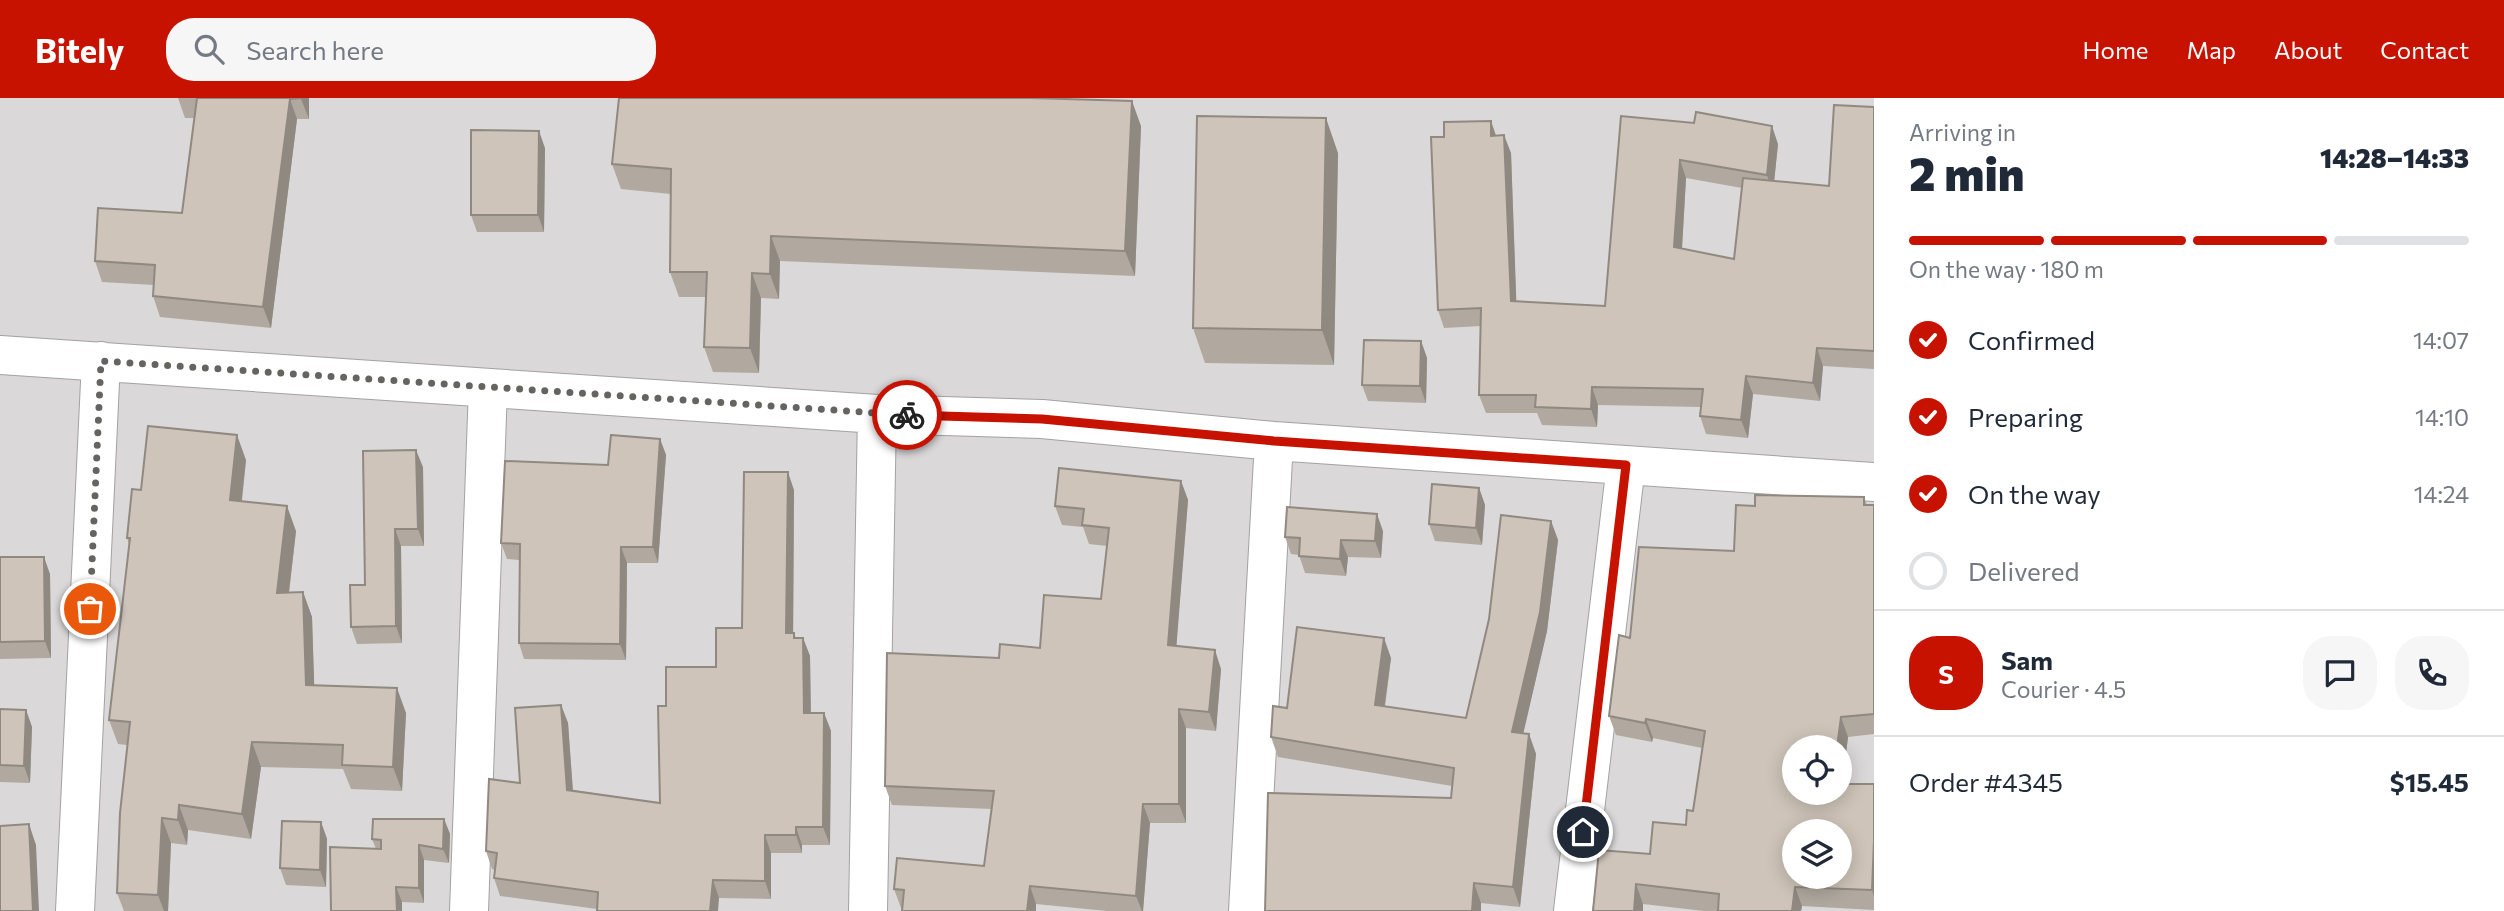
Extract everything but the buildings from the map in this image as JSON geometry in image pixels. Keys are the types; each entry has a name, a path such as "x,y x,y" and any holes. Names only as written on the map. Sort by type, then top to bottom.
{"street":[{"path":"0,355 877,414 1042,419 1274,441 1874,482"},
{"path":"75,911 101,361"},
{"path":"469,911 488,388"},
{"path":"868,911 877,414"},
{"path":"1248,911 1274,441"},
{"path":"1573,911 1626,465"}],"shaded area":[{"path":"0,98 1874,98 1874,911 0,911"}],"way so far":[{"path":"90,609 101,361 907,415"}],"route":[{"path":"907,415 1042,419 1274,441 1626,465 1583,832"}]}
